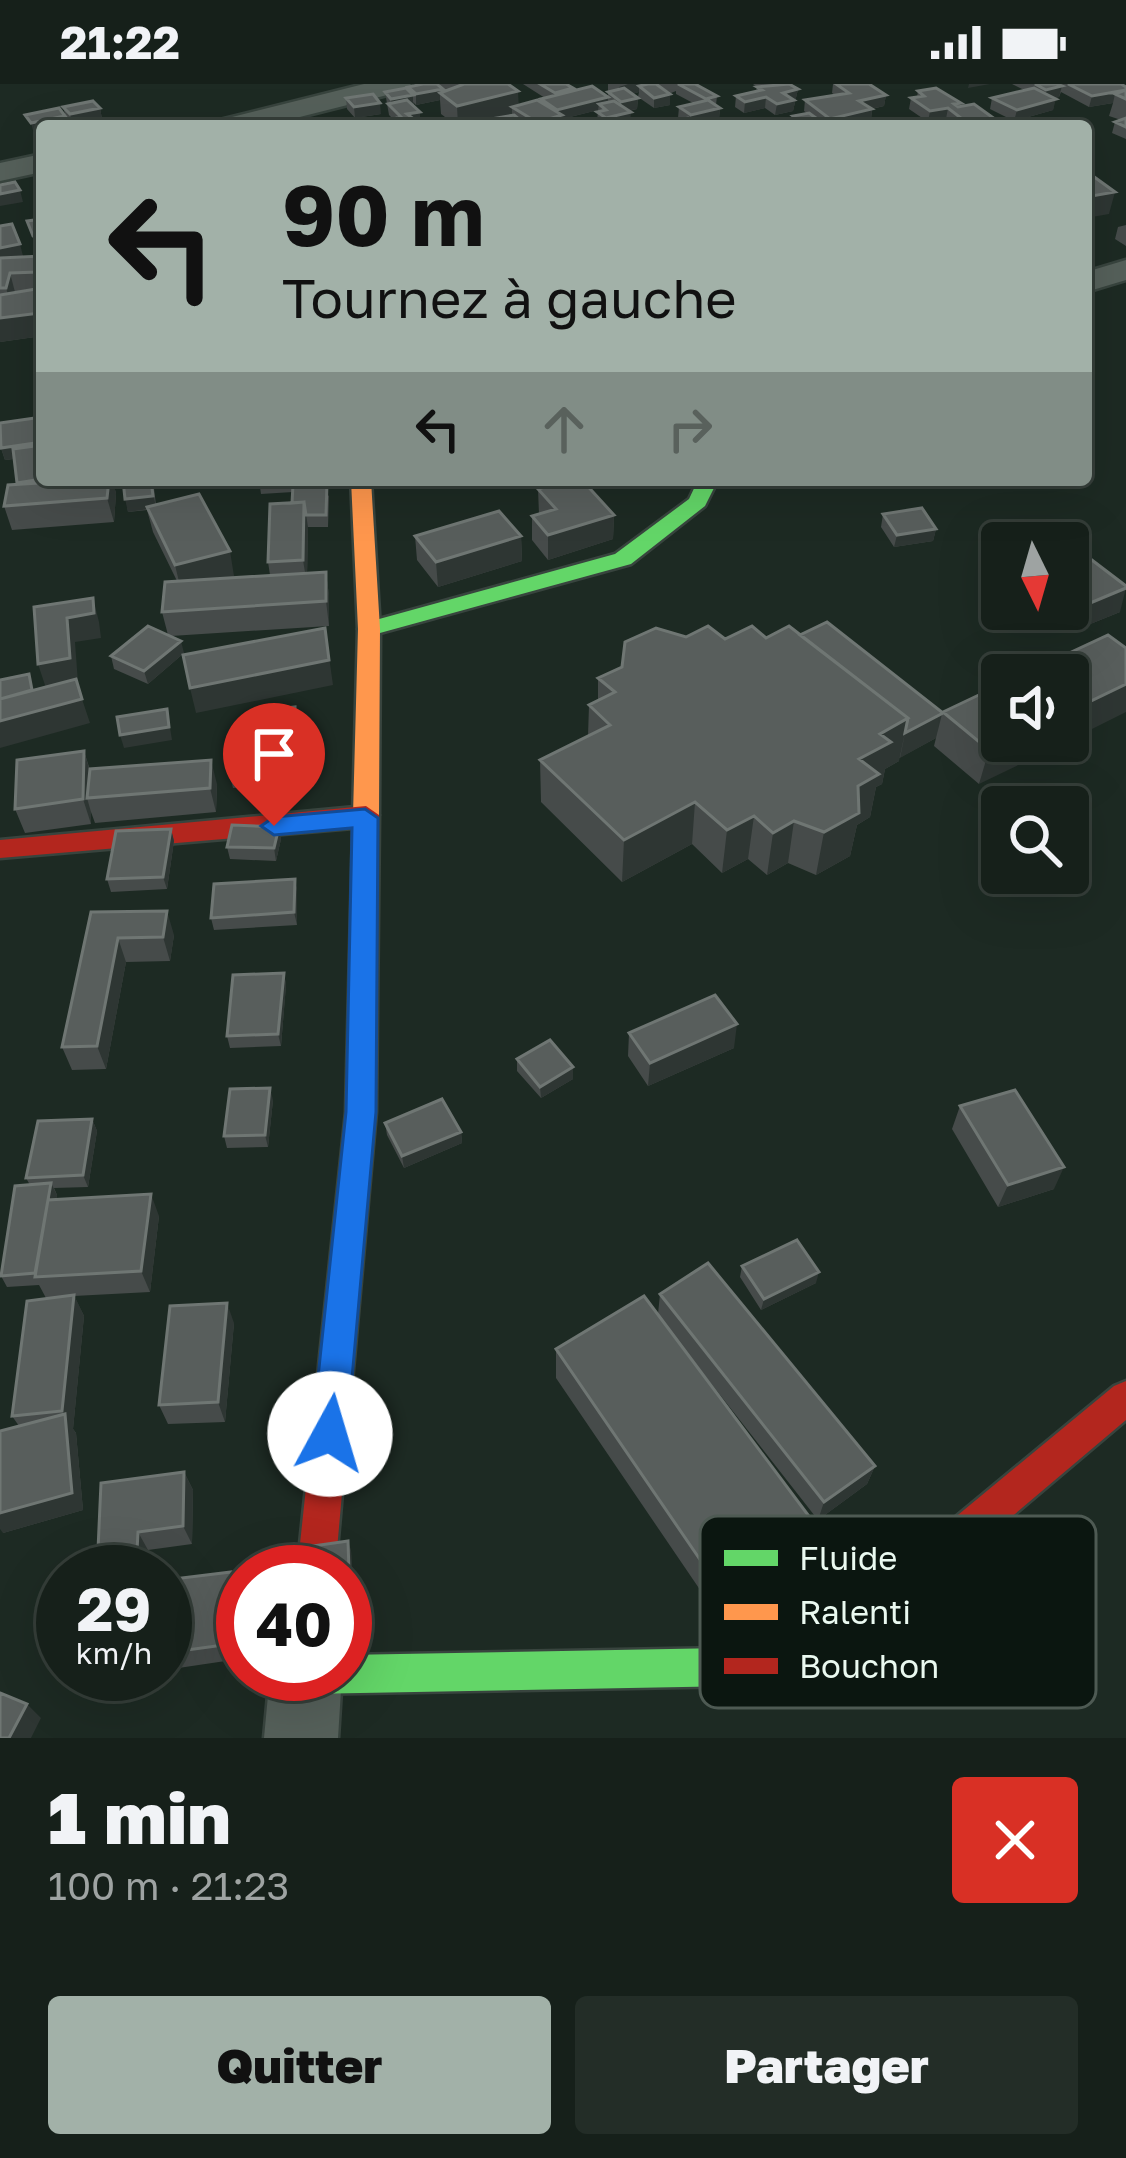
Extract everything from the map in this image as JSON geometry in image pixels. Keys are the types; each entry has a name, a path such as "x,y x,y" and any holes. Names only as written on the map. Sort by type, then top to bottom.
{"street":[{"path":"254,120 397,84"},
{"path":"0,172 36,164"},
{"path":"1092,280 1126,270"},
{"path":"319,1545 361,1112 369,629 361,486"},
{"path":"369,629 623,559 698,502 705,486"},
{"path":"0,849 365,818"},
{"path":"985,1516 1126,1398"},
{"path":"372,1674 700,1668"},
{"path":"301,1738 304,1701"}],"building":[{"path":"423,84 443,89 416,94 408,87"},
{"path":"464,84 508,84 518,91 457,106 440,93"},
{"path":"540,84 566,84 573,88 555,93"},
{"path":"648,84 670,94 654,98 639,86"},
{"path":"678,84 695,84 717,96 706,99"},
{"path":"789,84 798,89 783,93 794,100 777,104 766,97 745,102 736,96 762,90 757,87"},
{"path":"836,84 869,84 886,95 859,101 872,109 830,119 805,100 849,93"},
{"path":"1035,84 1057,84 1062,86 1046,90"},
{"path":"1068,84 1121,84 1126,90 1092,96"},
{"path":"592,86 608,97 557,110 541,99"},
{"path":"406,88 413,95 391,99 385,92"},
{"path":"624,88 638,98 621,102 608,92"},
{"path":"936,88 961,103 954,104 958,107 974,104 992,117 963,120 948,108 930,111 911,98 924,96 918,91"},
{"path":"1034,88 1056,99 1017,110 992,98"},
{"path":"373,94 380,103 354,107 346,98"},
{"path":"407,100 420,112 407,114 415,120 389,120 401,117 388,104"},
{"path":"537,100 562,115 552,118 555,120 533,120 512,107"},
{"path":"708,100 720,108 691,115 679,107"},
{"path":"93,101 100,108 70,114 63,107"},
{"path":"614,101 631,112 606,118 597,112 606,110 599,104"},
{"path":"59,108 65,116 31,123 25,115"},
{"path":"809,113 819,120 799,120 793,116"},
{"path":"1092,175 1115,192 1092,196"},
{"path":"15,182 20,190 0,194 0,185"},
{"path":"36,220 36,236 33,236 27,221"},
{"path":"12,224 20,244 0,248 0,226"},
{"path":"36,256 36,272 10,273 6,288 0,288 0,258"},
{"path":"36,289 36,314 0,318 0,295"},
{"path":"36,418 36,443 1,448 0,423"},
{"path":"36,446 36,480 17,483 13,449"},
{"path":"8,485 108,486 107,498 4,506"},
{"path":"124,486 152,486 153,496 125,499"},
{"path":"293,486 327,486 326,515 306,515 304,502 292,503"},
{"path":"587,486 614,515 548,535 532,516 556,509 538,489"},
{"path":"199,494 230,551 175,565 147,507"},
{"path":"304,502 303,560 268,562 270,504"},
{"path":"922,508 936,529 897,535 883,514"},
{"path":"499,511 521,536 436,562 415,536"},
{"path":"1089,558 1126,586 1089,604"},
{"path":"326,572 326,601 162,612 165,582"},
{"path":"93,598 94,613 67,618 70,658 38,664 34,607"},
{"path":"827,622 943,713 905,733 908,718 800,635"},
{"path":"148,626 181,641 144,671 111,656"},
{"path":"708,626 725,639 752,626 766,638 789,626 908,718 880,734 891,742 859,759 879,774 858,786 859,813 824,832 794,821 773,833 754,816 727,830 695,802 624,840 540,760 610,725 589,705 615,692 598,678 622,667 625,642 656,628 686,637"},
{"path":"325,628 329,660 190,688 183,655"},
{"path":"1108,635 1126,648 1126,684 1089,702 1089,654 1067,654"},
{"path":"29,674 32,690 0,699 0,680"},
{"path":"76,679 82,699 0,721 0,699"},
{"path":"981,694 981,743 943,712"},
{"path":"295,707 295,758 227,764 228,737 266,734 266,710"},
{"path":"167,709 169,727 120,735 117,717"},
{"path":"84,751 83,799 15,809 17,760"},
{"path":"211,760 210,788 87,798 90,769"},
{"path":"232,825 279,827 274,848 227,847"},
{"path":"171,829 163,877 107,879 116,831"},
{"path":"295,879 294,912 211,918 214,884"},
{"path":"167,911 163,937 118,938 97,1046 62,1047 91,912"},
{"path":"284,973 278,1034 227,1036 233,975"},
{"path":"715,995 737,1024 650,1063 629,1033"},
{"path":"550,1040 573,1067 540,1087 517,1059"},
{"path":"270,1088 265,1135 224,1136 230,1089"},
{"path":"1015,1090 1064,1167 1008,1185 960,1106"},
{"path":"442,1099 461,1132 402,1156 385,1123"},
{"path":"92,1119 83,1175 26,1178 38,1121"},
{"path":"51,1183 35,1273 1,1276 15,1186"},
{"path":"151,1194 141,1271 35,1277 48,1200"},
{"path":"797,1240 819,1272 764,1299 742,1266"},
{"path":"708,1263 875,1466 824,1502 660,1294"},
{"path":"74,1295 62,1411 12,1416 27,1301"},
{"path":"644,1296 808,1515 700,1516 700,1560 556,1349"},
{"path":"227,1303 218,1402 159,1405 170,1306"},
{"path":"65,1414 72,1493 0,1513 0,1431"},
{"path":"184,1472 183,1526 138,1532 137,1545 98,1545 101,1483"},
{"path":"216,1574 216,1646 192,1649 192,1577"},
{"path":"0,1693 27,1704 9,1738 0,1738"}],"traffic: fast":[{"path":"369,629 623,559 698,502 705,486"},
{"path":"372,1674 700,1668"}],"traffic: slow":[{"path":"361,486 369,629 366,815"}],"traffic: jam":[{"path":"319,1545 361,1112 366,815"},
{"path":"0,849 365,818"},
{"path":"985,1516 1126,1398"}],"route":[{"path":"274,826 365,818 361,1112 330,1434"}]}
